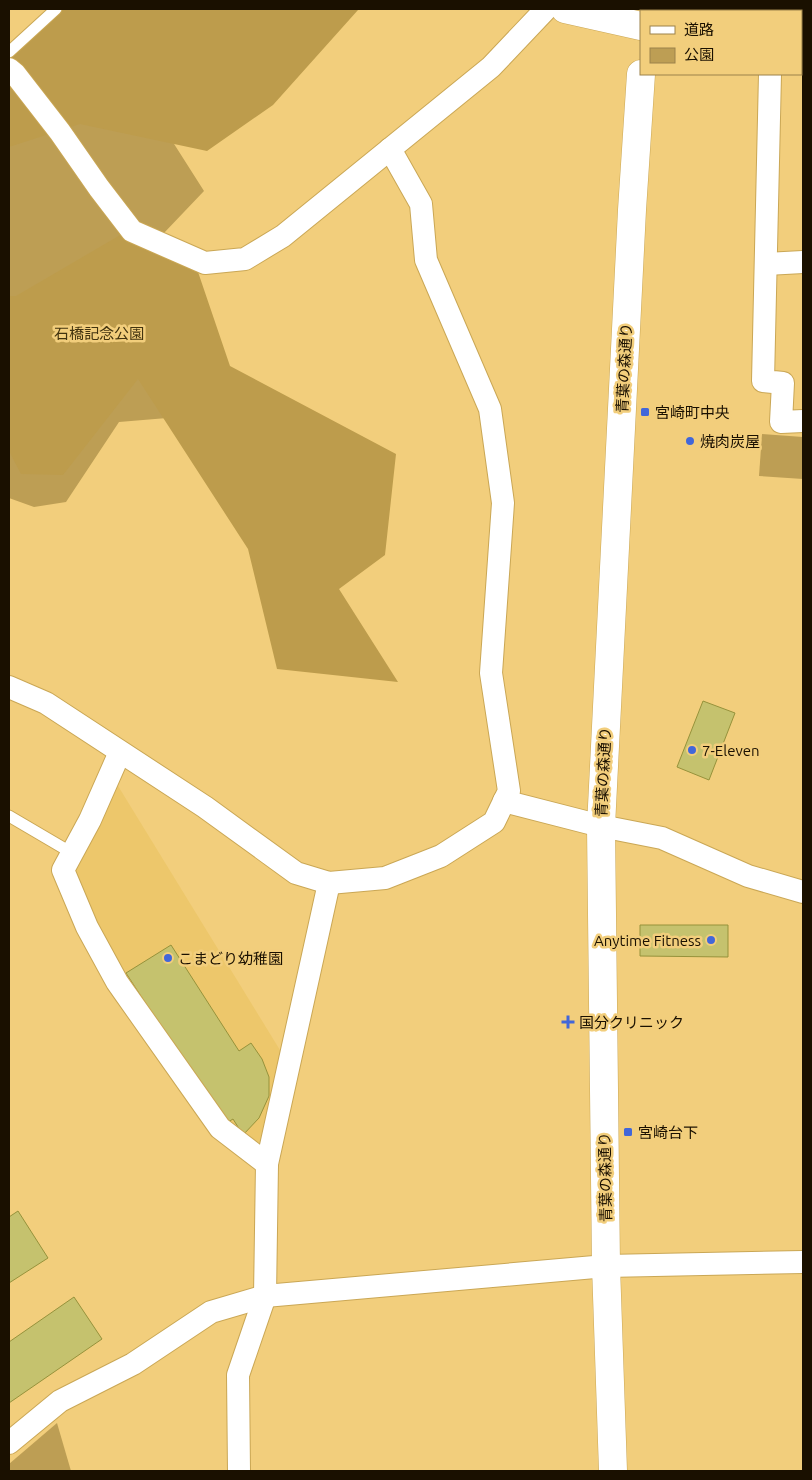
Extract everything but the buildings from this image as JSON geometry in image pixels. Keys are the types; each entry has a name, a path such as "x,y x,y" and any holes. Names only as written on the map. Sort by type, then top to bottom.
{"street":[{"path":"9,69 15,74 60,132 132,232 205,263 245,259 275,241 492,67 546,9"},
{"path":"565,9 640,26"},
{"name":"青葉の森通り","path":"613,1471 606,1266 601,826 632,210 641,75"},
{"path":"770,75 763,381 783,383 781,422 803,421"},
{"path":"9,687 46,703 205,807 296,873 329,883 385,878 441,856 494,822 509,791 491,673 503,503 490,409 426,260 421,204 390,149"},
{"path":"766,264 803,262"},
{"path":"120,752 90,820 63,870 87,927 117,982 220,1128 267,1164"},
{"path":"504,801 601,826 662,838 748,876 803,892"},
{"path":"238,1471 238,1376 265,1296 267,1164 329,883"},
{"path":"9,1443 60,1401 134,1364 211,1312 265,1296 606,1266 803,1262"}],"lane":[{"path":"9,52 56,9"},
{"path":"9,816 72,854"}],"shaded area":[{"name":"こまどり幼稚園","path":"115,781 283,1055 262,1141 249,1145 216,1113 97,933 75,873 77,859"}],"green space":[{"path":"56,9 369,9 358,10 273,105 207,151 80,124 9,147 9,60"},
{"name":"石橋記念公園","path":"9,65 169,136 204,191 143,255 167,418 119,422 66,502 34,507 9,498"},
{"path":"122,234 197,269 230,366 396,454 385,555 339,589 398,682 277,669 248,549 138,379 63,475 21,474 9,451 9,296 16,296"},
{"path":"762,434 803,437 803,479 759,476"},
{"path":"57,1423 71,1471 9,1471 9,1464"}],"place":[{"name":"宮崎町中央","path":"645,412"},
{"name":"焼肉炭屋","path":"690,441"},
{"name":"7-Eleven","path":"692,750"},
{"name":"Anytime Fitness","path":"711,940"},
{"name":"こまどり幼稚園","path":"168,958"},
{"name":"国分クリニック","path":"568,1022"},
{"name":"宮崎台下","path":"628,1132"}]}
